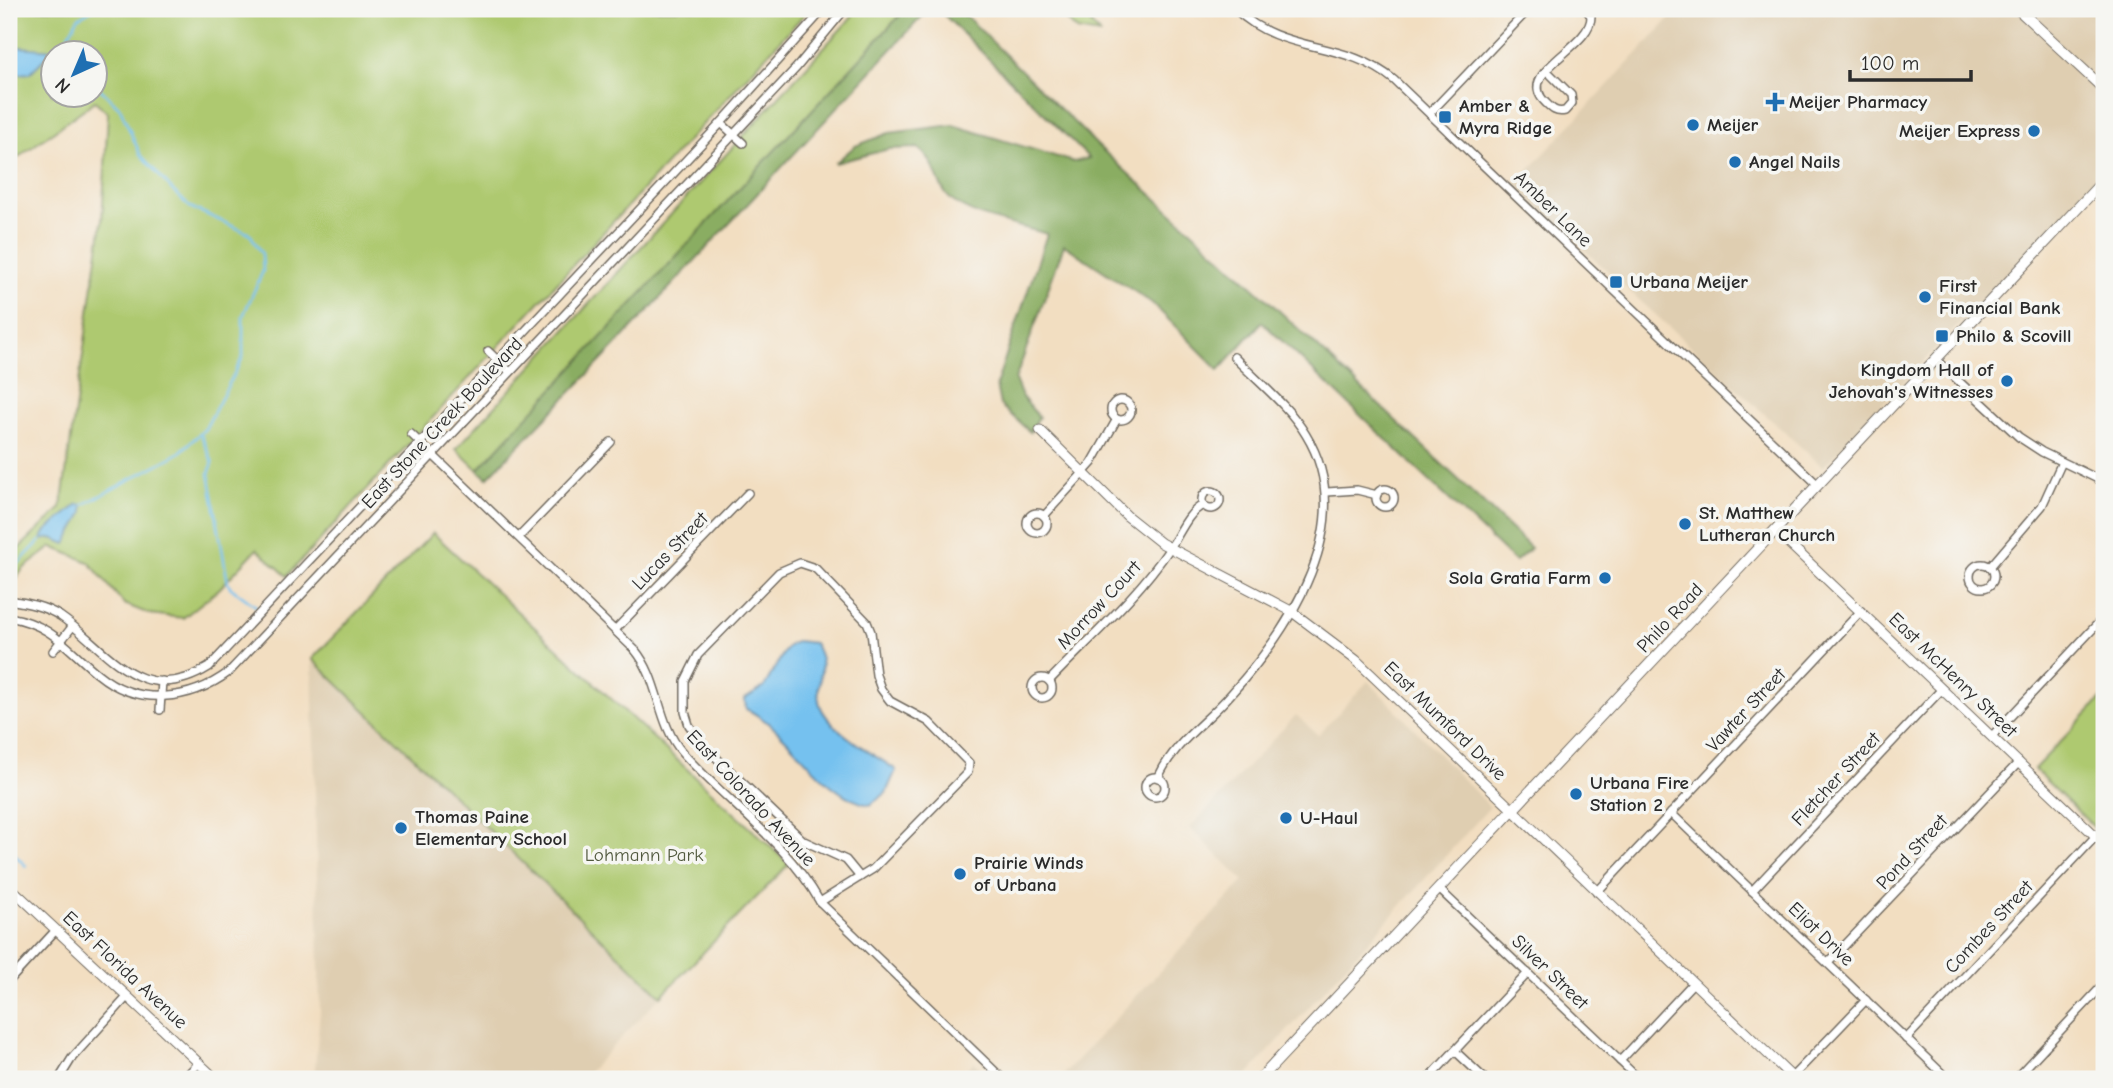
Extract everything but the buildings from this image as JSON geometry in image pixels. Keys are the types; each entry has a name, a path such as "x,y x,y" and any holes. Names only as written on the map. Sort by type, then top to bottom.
{"main road":[{"path":"2018,9 2104,89"},
{"name":"Philo Road","path":"1260,1079 2104,180"}],"street":[{"name":"East Stone Creek Boulevard","path":"162,681 187,677 209,667 721,123 824,9"},
{"name":"East Stone Creek Boulevard","path":"9,617 34,623 62,640 109,682 138,694 161,697 187,694 215,682 266,634 828,32 845,9"},
{"name":"Amber Lane","path":"1235,9 1259,28 1291,43 1340,51 1369,62 1394,79 1818,485"},
{"path":"1430,113 1529,9"},
{"path":"1548,71 1571,95 1572,103 1565,111 1553,109 1536,92 1538,80 1589,28 1591,16 1586,9"},
{"path":"721,123 743,143"},
{"path":"488,351 510,372"},
{"path":"1158,778 1175,749 1243,681 1291,611 1322,538 1326,492 1321,467 1306,435 1234,357"},
{"path":"1937,360 2020,438 2062,462 2104,481"},
{"path":"1044,516 1084,473 1103,447 1117,419"},
{"name":"East Mumford Drive","path":"1040,430 1136,524 1170,549 1291,611 1356,660 1793,1078"},
{"name":"East Colorado Avenue","path":"411,434 645,662 668,727 681,751 783,850 820,902 1003,1079"},
{"path":"519,537 611,442"},
{"path":"1990,567 2037,513 2062,462"},
{"path":"1326,492 1357,490 1377,495"},
{"name":"Lucas Street","path":"615,630 748,493"},
{"name":"Morrow Court","path":"1049,681 1142,583 1170,549 1192,513 1203,505"},
{"name":"East McHenry Street","path":"1776,531 2104,844"},
{"path":"820,902 873,869 968,772 969,762 929,722 885,695 876,676 872,632 861,612 816,568 796,564 779,572 698,655 685,681 685,712 704,746 804,841 846,860 860,877"},
{"path":"9,600 49,610 120,668 162,681 160,710"},
{"name":"Vawter Street","path":"1597,892 1861,611"},
{"path":"1992,736 2104,617"},
{"path":"253,622 266,634"},
{"path":"53,651 72,627"},
{"name":"Fletcher Street","path":"1752,891 1942,689"},
{"name":"Pond Street","path":"1828,963 2018,762"},
{"name":"Eliot Drive","path":"1671,813 1948,1079"},
{"name":"Combes Street","path":"1906,1039 2096,836"},
{"name":"East Florida Avenue","path":"9,886 216,1079"},
{"name":"Silver Street","path":"1439,888 1639,1079"},
{"path":"9,981 56,930"},
{"path":"1428,1079 1528,974"},
{"path":"1620,1061 1693,983"},
{"path":"2015,1079 2104,984"},
{"path":"59,1079 72,1058 127,997"},
{"path":"1793,1078 1866,1000"},
{"path":"1455,1051 1485,1079"},
{"path":"183,1079 199,1063"}],"shaded area":[{"path":"1669,9 2104,9 2104,172 1823,467 1514,186 1674,14"},
{"name":"Thomas Paine Elementary School","path":"312,659 661,996 582,1079 314,1079 320,1012"},
{"path":"1368,681 1490,807 1244,1079 1059,1079 1244,881 1190,828 1296,715 1318,735"},
{"path":"974,1062 992,1079 957,1079"}],"green space":[{"path":"9,9 809,9 287,576 257,549 219,589 183,618 149,614 124,604 89,562 52,547 23,569 9,589 9,558 61,508 102,222 108,113 103,108 108,108 108,38 38,38 38,108 85,108 9,164"},
{"path":"856,9 906,9 478,470 456,449 851,18"},
{"path":"906,9 929,9 608,354 487,478 478,470"},
{"path":"938,9 959,9 1098,146 1272,304 1531,548 1515,562 1262,322 1219,370 1152,303 1064,245 1015,380 1022,397 1039,417 1030,432 1000,405 996,385 1047,234 978,214 954,202 942,188 925,154 918,148 889,149 835,163 855,146 889,133 953,125 1074,162 1089,158"},
{"path":"1065,9 1091,9 1095,20 1091,24 1100,34 1077,30 1060,14"},
{"name":"Lohmann Park","path":"433,533 789,864 661,996 312,659"},
{"path":"2104,696 2104,837 2034,769"}],"water":[{"path":"9,46 38,49 38,65 30,73 9,75"},
{"path":"78,504 83,505 83,513 66,544 52,538 41,540 46,531"},
{"path":"797,641 814,643 819,652 822,666 819,701 830,721 852,740 896,770 886,793 870,805 837,790 778,732 746,709 745,699 764,687 787,647"}],"waterway":[{"path":"67,38 78,18 93,9"},
{"path":"83,505 179,453 205,429 243,357 243,316 263,271 262,254 250,234 190,207 173,191 140,154 120,108 108,96"},
{"path":"201,435 213,463 209,473 228,583 257,607"},
{"path":"9,573 41,540"},
{"path":"9,849 26,866"}],"place":[{"name":"Meijer Pharmacy","path":"1775,102"},
{"name":"Amber & Myra Ridge","path":"1445,117"},
{"name":"Meijer","path":"1693,125"},
{"name":"Meijer Express","path":"2034,131"},
{"name":"Angel Nails","path":"1735,162"},
{"name":"Urbana Meijer","path":"1616,282"},
{"name":"First Financial Bank","path":"1925,297"},
{"name":"Philo & Scovill","path":"1942,336"},
{"name":"Kingdom Hall of Jehovah's Witnesses","path":"2007,381"},
{"name":"St. Matthew Lutheran Church","path":"1685,524"},
{"name":"Sola Gratia Farm","path":"1605,578"},
{"name":"Urbana Fire Station 2","path":"1576,794"},
{"name":"U-Haul","path":"1286,818"},
{"name":"Thomas Paine Elementary School","path":"401,828"},
{"name":"Prairie Winds of Urbana","path":"960,874"}]}
